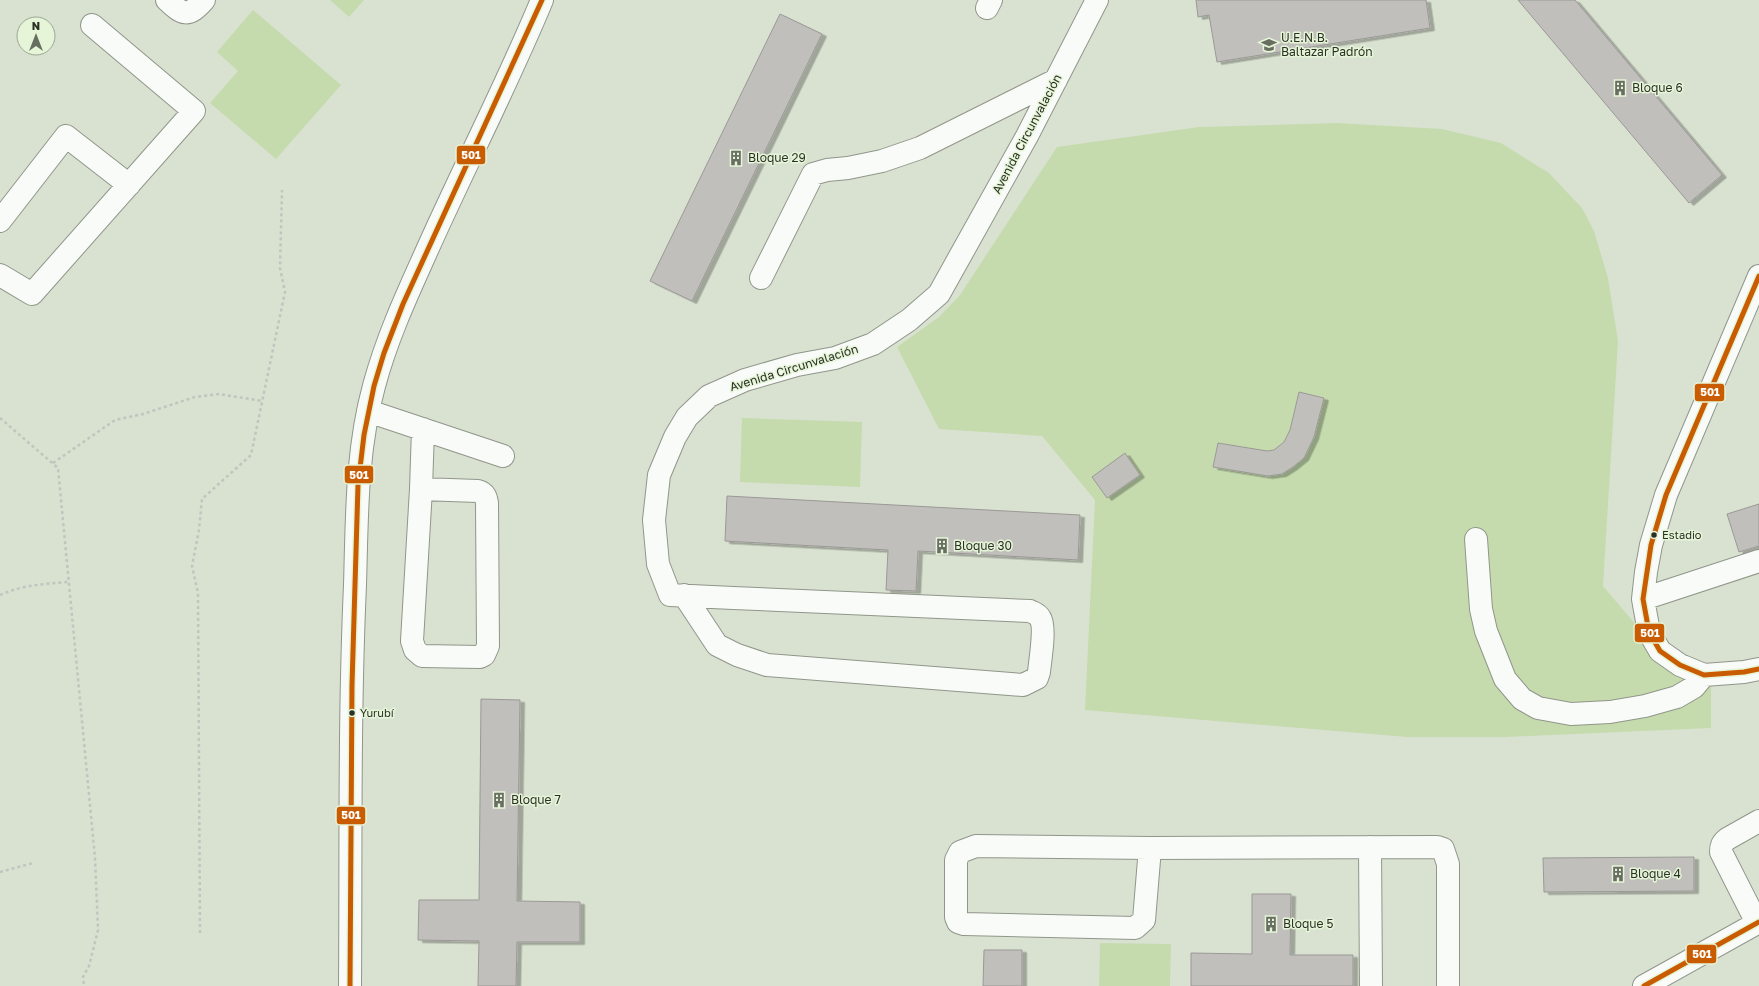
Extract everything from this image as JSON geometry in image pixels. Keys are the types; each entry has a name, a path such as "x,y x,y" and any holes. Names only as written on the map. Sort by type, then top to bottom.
{"street":[{"path":"167,0 179,11 189,13 195,10 204,0"},
{"path":"350,986 352,782 351,678 359,470 368,411 374,386 392,329 444,211 527,36 542,0"},
{"name":"Avenida Circunvalación","path":"677,595 1030,611 1036,614 1041,620 1043,627 1039,672 1037,678 1023,685 767,665 737,655 717,645 677,595 658,564 654,520 659,475 675,437 687,417 709,396 745,380 797,366 835,358 873,344 909,320 939,294 1027,136 1097,0"},
{"path":"0,275 32,294 194,112 92,24"},
{"path":"762,278 813,174 827,170 848,168 882,161 920,148 1056,80"},
{"path":"0,221 66,136 128,185"},
{"path":"1759,276 1666,495 1651,545 1643,600 1649,632 1660,651 1680,664 1704,675 1744,672 1759,669"},
{"path":"368,411 503,456"},
{"path":"421,489 478,491 483,492 486,497 488,646 484,655 480,657 422,656 415,650 412,641 423,429"},
{"path":"1476,539 1481,609 1486,631 1505,679 1522,699 1538,708 1571,714 1610,712 1645,706 1677,697 1694,687 1704,675"},
{"path":"1643,600 1759,561"},
{"path":"1644,986 1758,922 1722,852 1721,847 1723,842 1727,839 1759,822"},
{"path":"1150,848 1144,920 1135,928 964,924 958,922 956,917 956,860 960,852 976,846 1150,848 1437,847 1443,849 1448,864 1448,986"},
{"path":"1370,847 1371,986"}],"path":[{"path":"200,933 198,593 192,566 199,530 202,499 252,455 285,292 280,268 282,190"},
{"path":"53,463 115,420 143,414 195,397 219,394 262,401"},
{"path":"0,418 58,468 95,858 98,930 89,966 83,977 84,986"},
{"path":"0,595 11,590 37,584 68,582"},
{"path":"0,872 34,863"}],"green space":[{"path":"330,0 364,0 349,17"},
{"path":"253,10 341,85 276,159 210,103 238,71 217,52"},
{"path":"1337,123 1442,129 1501,143 1549,173 1582,208 1594,231 1608,278 1618,341 1603,586 1637,626 1711,684 1711,728 1506,737 1407,737 1085,710 1095,500 1042,436 939,429 897,347 939,317 960,295 1057,147 1199,127"},
{"path":"742,418 862,422 860,487 740,482"},
{"path":"1100,943 1171,944 1170,986 1099,986"}],"building":[{"name":"U.E.N.B. Baltazar Padrón","path":"1196,0 1426,0 1430,28 1217,62 1209,15 1198,17"},
{"name":"Bloque 6","path":"1518,0 1575,0 1722,175 1689,203"},
{"name":"Bloque 29","path":"780,14 822,34 692,301 650,281"},
{"path":"1299,392 1324,398 1314,437 1304,458 1282,474 1268,476 1213,467 1218,443 1267,451 1274,450 1284,442 1290,430"},
{"path":"1125,453 1140,475 1107,498 1092,477"},
{"name":"Bloque 30","path":"727,496 1080,515 1078,560 918,551 916,591 886,590 888,550 725,541"},
{"path":"1759,504 1759,546 1739,552 1727,514"},
{"name":"Bloque 7","path":"481,699 520,700 517,901 580,902 580,942 517,942 516,986 478,986 479,941 418,940 419,900 479,900"},
{"name":"Bloque 4","path":"1694,857 1694,891 1544,892 1543,858"},
{"name":"Bloque 5","path":"1252,894 1291,894 1290,955 1353,955 1353,986 1191,986 1191,953 1252,954"},
{"path":"984,950 1022,950 1022,986 983,986"}],"transit line":[{"name":"501","path":"350,986 352,685 358,485 364,435 374,386 384,353 403,304 542,0"},
{"name":"501","path":"1759,276 1666,495 1651,545 1643,599 1649,632 1660,651 1680,665 1704,675 1744,672 1759,669"},
{"name":"501","path":"1644,986 1759,922"}],"place":[{"name":"U.E.N.B. Baltazar Padrón","path":"1269,45"},
{"name":"Bloque 6","path":"1620,88"},
{"name":"Bloque 29","path":"736,158"},
{"name":"Estadio","path":"1654,535"},
{"name":"Bloque 30","path":"942,546"},
{"name":"Yurubí","path":"352,713"},
{"name":"Bloque 7","path":"499,800"},
{"name":"Bloque 4","path":"1618,874"},
{"name":"Bloque 5","path":"1271,924"}]}
